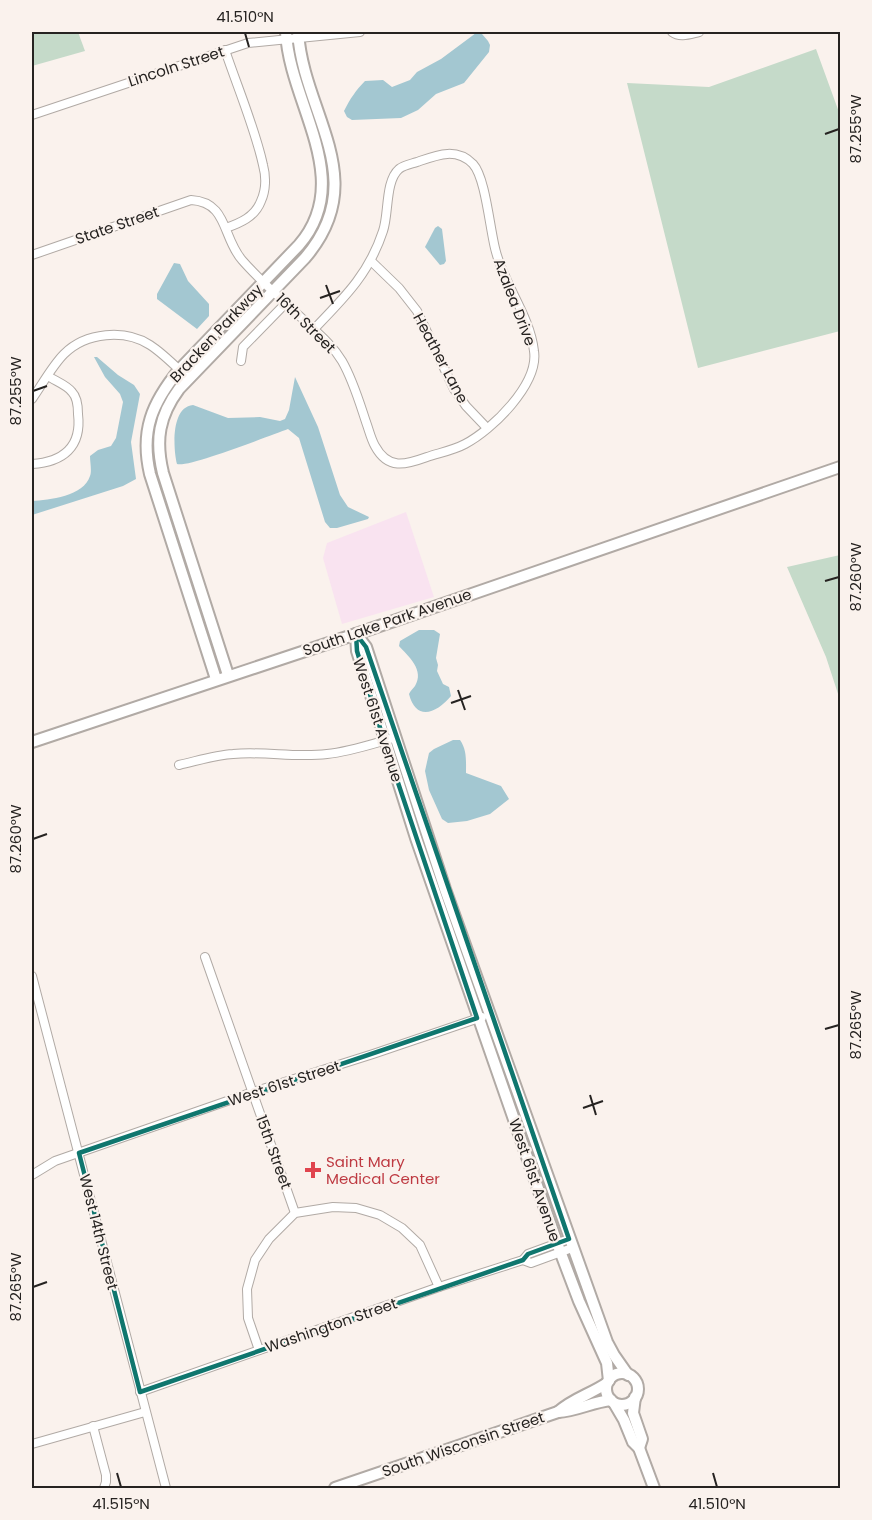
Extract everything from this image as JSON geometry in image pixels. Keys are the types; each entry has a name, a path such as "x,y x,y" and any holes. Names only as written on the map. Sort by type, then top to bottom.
{"main road":[{"name":"Bracken Parkway","path":"216,679 150,474 146,453 148,427 153,408 162,391 179,370 308,234 318,212 323,186 320,158 291,64 286,35"},
{"name":"Bracken Parkway","path":"228,675 158,453 160,429 166,406 316,243 328,219 334,195 335,178 332,153 304,65 298,35"},
{"name":"South Lake Park Avenue","path":"32,742 356,634 840,467"},
{"name":"West 61st Avenue","path":"356,634 366,647 445,889 570,1244 607,1342 628,1375"},
{"name":"West 61st Avenue","path":"356,634 357,651 384,741 477,1018 559,1248 595,1340 607,1364 608,1382"},
{"path":"639,1448 642,1439 633,1413 637,1392 636,1382 628,1375 619,1374 608,1382 607,1393 624,1420 633,1442 639,1448 654,1488"},
{"name":"South Wisconsin Street","path":"558,1412 568,1403 589,1395 608,1382"},
{"path":"613,1402 628,1404 635,1397"},
{"name":"South Wisconsin Street","path":"335,1488 558,1412 571,1411 598,1401 613,1402"}],"street":[{"name":"Lincoln Street","path":"32,115 248,43 286,35 360,32"},
{"path":"672,32 687,35 699,32"},
{"path":"225,50 264,166 265,186 261,203 252,215 241,223 225,228"},
{"name":"Azalea Drive","path":"371,261 384,230 392,176 401,167 448,152 462,156 475,166 483,186 493,243 500,267 531,335 535,353 533,369 527,384 487,428"},
{"name":"State Street","path":"32,255 191,200 203,201"},
{"name":"16th Street","path":"203,201 219,213 239,256 329,343 341,359 353,384 375,446 386,460 398,465 412,462 465,444 487,428"},
{"path":"314,329 354,287 371,261"},
{"name":"Heather Lane","path":"371,261 399,288 417,311 454,389 466,406 487,428"},
{"path":"241,361 243,347 286,303"},
{"path":"32,399 62,356 74,345 113,334 131,337 150,345 189,379"},
{"path":"32,464 51,461 66,453 77,441 80,424 77,404 72,392 48,376"},
{"path":"183,575 195,571"},
{"path":"179,765 231,754 262,752 297,755 326,754 396,737"},
{"name":"15th Street","path":"205,957 296,1213"},
{"name":"West 14th Street","path":"32,976 166,1488"},
{"name":"West 61st Street","path":"32,1175 55,1161 253,1092 489,1014"},
{"path":"259,1350 248,1318 248,1289 255,1260 268,1239 296,1213 333,1207 356,1208 380,1215 402,1228 420,1245 439,1287"},
{"name":"Washington Street","path":"140,1392 439,1287 523,1260 531,1263 570,1244"},
{"path":"32,1444 145,1412"},
{"path":"93,1426 106,1475 104,1488"}],"highlighted area":[{"path":"356,634 366,647 569,1239 528,1254 523,1260 140,1392 79,1153 477,1018 384,741 357,651"}],"shaded area":[{"path":"406,512 434,597 342,624 323,558 327,543"}],"green space":[{"path":"32,32 78,32 85,51 32,66"},
{"path":"816,49 840,115 840,331 698,368 627,83 709,87"},
{"path":"840,555 840,700 826,657 787,567"}],"water":[{"path":"476,33 482,34 488,41 489,52 464,83 436,94 418,110 401,118 352,120 347,117 344,111 353,95 365,81 383,80 392,87 410,80 417,72 441,59"},
{"path":"438,226 442,229 446,261 440,265 425,247"},
{"path":"174,263 180,264 188,281 209,304 209,316 197,329 157,299 157,294"},
{"path":"94,357 134,385 140,394 131,442 136,479 123,486 32,515 32,501 65,496 81,488 90,476 90,456 98,450 111,446 116,438 123,402 120,394 105,377"},
{"path":"295,377 318,427 340,495 348,507 369,517 368,519 330,528 325,522 299,438 288,429 197,461 177,464 175,429 177,420 186,407 193,405 228,418 260,417 280,421 285,419 289,410"},
{"path":"419,630 434,630 440,634 436,658 437,671 443,684 449,687 451,696 440,707 427,712 417,709 412,703 409,694 418,680 417,669 399,646 400,641"},
{"path":"453,740 460,740 464,748 466,773 501,786 509,799 490,814 467,821 448,823 442,819 429,790 425,771 429,753"}],"place":[{"name":"Saint Mary Medical Center","path":"313,1170"}]}
